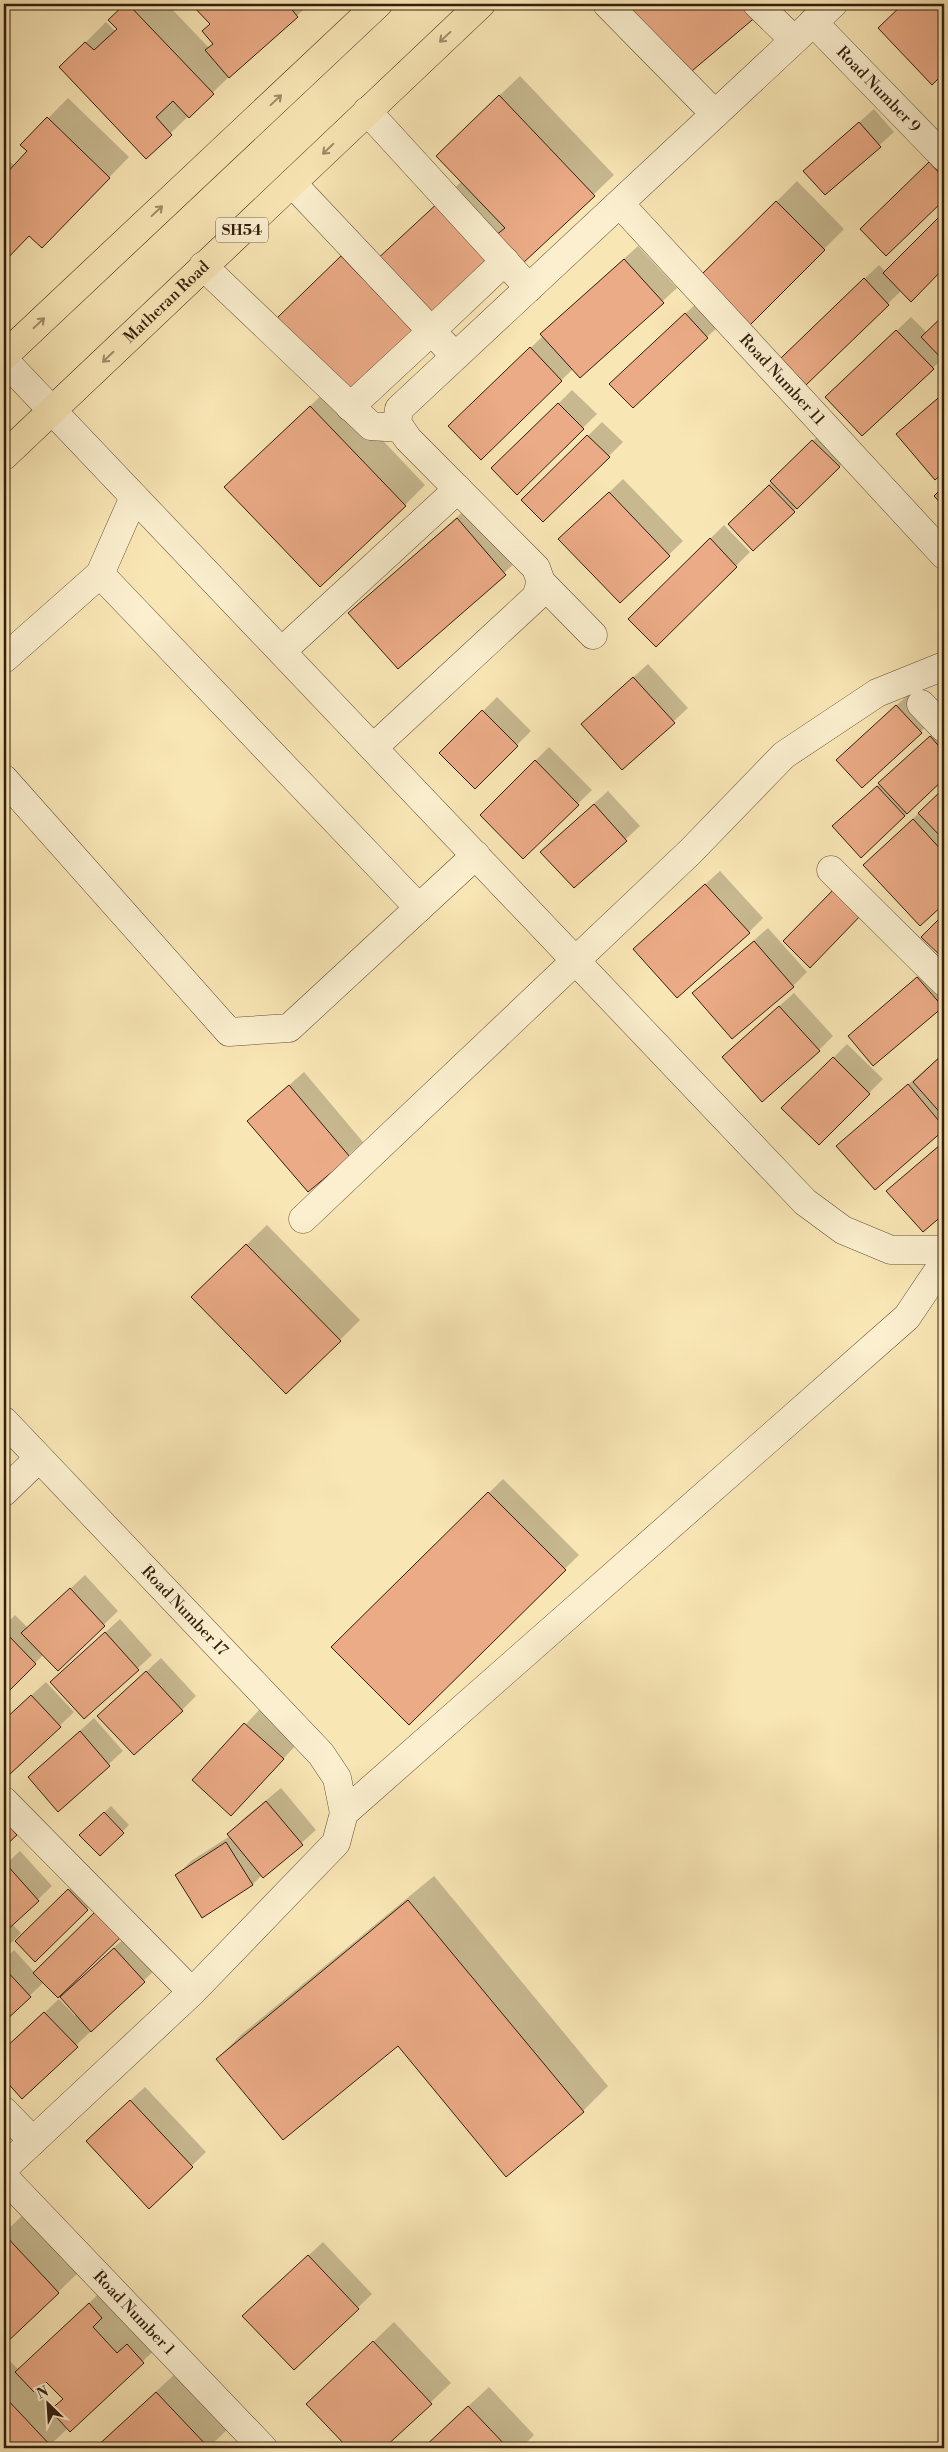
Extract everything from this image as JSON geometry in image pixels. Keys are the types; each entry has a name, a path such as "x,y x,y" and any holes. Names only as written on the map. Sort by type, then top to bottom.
{"main road":[{"path":"4,358 378,4"},
{"name":"Matheran Road","path":"4,456 481,4"}],"street":[{"path":"607,4 715,114"},
{"name":"Road Number 9","path":"757,4 803,30 944,157"},
{"path":"593,634 541,582 536,568 408,439 397,423 399,409 833,4"},
{"path":"367,112 529,288"},
{"path":"287,188 451,360"},
{"name":"Road Number 11","path":"620,204 944,555"},
{"path":"350,407 505,261"},
{"path":"204,266 371,426 400,428"},
{"path":"4,358 51,411 374,747 805,1202 843,1230 891,1250 944,1250"},
{"path":"282,651 458,489"},
{"path":"4,659 100,574 134,498"},
{"path":"100,574 419,908"},
{"path":"374,747 536,597 541,582"},
{"path":"303,1219 690,852 784,755 878,692 944,666"},
{"path":"921,704 944,728"},
{"path":"4,779 229,1032 288,1028 476,855"},
{"path":"831,870 944,982"},
{"path":"4,2168 192,1992 336,1843 344,1813 907,1317 944,1262"},
{"name":"Road Number 17","path":"4,1421 321,1754 337,1778 344,1813"},
{"path":"4,1492 39,1458"},
{"path":"4,1801 192,1992"},
{"path":"4,2111 32,2141"},
{"name":"Road Number 1","path":"4,2178 263,2448"}],"building":[{"path":"125,4 128,4 214,94 189,118 173,101 156,117 172,135 146,159 59,67 85,42 94,50 117,29 108,20"},
{"path":"191,4 287,4 298,17 229,78 205,50 213,44 202,31 210,24"},
{"path":"620,4 747,4 758,15 686,76"},
{"path":"903,4 942,4 944,6 944,73 932,85 878,28"},
{"path":"499,95 595,196 522,264 495,236 505,228 436,156"},
{"path":"47,117 110,178 42,248 29,236 4,262 4,176 27,151 20,145"},
{"path":"859,122 881,147 825,195 803,171"},
{"path":"929,162 944,178 944,200 886,256 860,229"},
{"path":"441,200 496,259 429,320 374,262"},
{"path":"776,201 825,250 748,327 698,278"},
{"path":"942,214 944,217 944,268 911,302 883,273"},
{"path":"341,256 416,334 350,397 275,320"},
{"path":"624,259 664,303 580,378 540,334"},
{"path":"864,278 889,305 806,385 781,358"},
{"path":"685,313 708,338 633,408 609,384"},
{"path":"944,315 944,361 921,337"},
{"path":"896,330 934,369 862,436 825,397"},
{"path":"530,347 562,381 481,460 448,426"},
{"path":"944,393 944,472 935,480 896,434"},
{"path":"558,403 584,429 517,495 491,468"},
{"path":"310,406 406,506 320,587 224,487"},
{"path":"587,435 610,457 543,522 521,500"},
{"path":"812,440 840,467 797,509 770,481"},
{"path":"769,485 795,512 753,551 728,524"},
{"path":"944,486 944,507 934,496"},
{"path":"609,492 670,556 620,603 558,539"},
{"path":"457,518 506,575 398,669 348,613"},
{"path":"710,538 737,567 656,647 628,619"},
{"path":"633,677 675,723 622,770 581,724"},
{"path":"896,705 922,733 862,788 836,760"},
{"path":"482,710 518,746 475,789 439,753"},
{"path":"930,736 944,752 944,779 907,814 878,783"},
{"path":"535,760 579,805 523,859 480,815"},
{"path":"877,786 905,816 861,858 832,826"},
{"path":"944,788 944,840 918,813"},
{"path":"594,804 627,841 574,888 540,852"},
{"path":"913,819 944,853 944,904 920,926 863,865"},
{"path":"705,884 750,933 677,998 633,949"},
{"path":"838,885 865,911 810,968 783,941"},
{"path":"944,914 944,959 921,937"},
{"path":"754,941 794,987 732,1039 692,993"},
{"path":"917,977 943,1007 873,1066 848,1036"},
{"path":"779,1006 820,1051 762,1102 722,1057"},
{"path":"944,1053 944,1117 913,1082"},
{"path":"833,1057 870,1094 819,1145 781,1108"},
{"path":"908,1084 944,1127 944,1130 875,1190 836,1146"},
{"path":"289,1085 350,1157 308,1192 247,1121"},
{"path":"940,1145 944,1149 944,1214 923,1232 886,1191"},
{"path":"246,1244 341,1341 286,1394 191,1297"},
{"path":"488,1492 566,1570 409,1725 331,1647"},
{"path":"70,1588 105,1626 58,1671 21,1633"},
{"path":"4,1631 36,1664 4,1696"},
{"path":"105,1632 139,1670 84,1719 50,1682"},
{"path":"146,1671 183,1711 134,1755 97,1716"},
{"path":"31,1695 61,1727 10,1774 4,1768 4,1720"},
{"path":"244,1723 284,1759 231,1816 192,1780"},
{"path":"80,1731 110,1766 58,1812 28,1777"},
{"path":"266,1801 303,1845 263,1878 227,1834"},
{"path":"104,1812 124,1833 100,1856 79,1835"},
{"path":"4,1820 17,1835 4,1847"},
{"path":"226,1842 253,1885 202,1918 175,1875"},
{"path":"6,1864 39,1901 4,1933 4,1866"},
{"path":"68,1889 88,1910 35,1962 15,1941"},
{"path":"408,1900 584,2112 506,2177 398,2046 283,2140 216,2059"},
{"path":"98,1909 123,1935 58,1998 33,1973"},
{"path":"114,1948 145,1982 91,2032 60,1997"},
{"path":"4,1968 31,1997 4,2022"},
{"path":"44,2012 78,2047 22,2099 4,2079 4,2049"},
{"path":"130,2100 193,2167 149,2209 86,2141"},
{"path":"4,2234 59,2293 4,2345"},
{"path":"308,2255 359,2309 294,2370 242,2316"},
{"path":"89,2303 102,2318 93,2327 117,2353 127,2344 144,2363 70,2432 50,2410 63,2399 46,2382 34,2392 15,2372"},
{"path":"373,2341 432,2404 384,2448 348,2448 306,2404"},
{"path":"156,2392 209,2448 95,2448"},
{"path":"4,2396 51,2446 49,2448 4,2448"},
{"path":"468,2406 508,2448 423,2448"}]}
